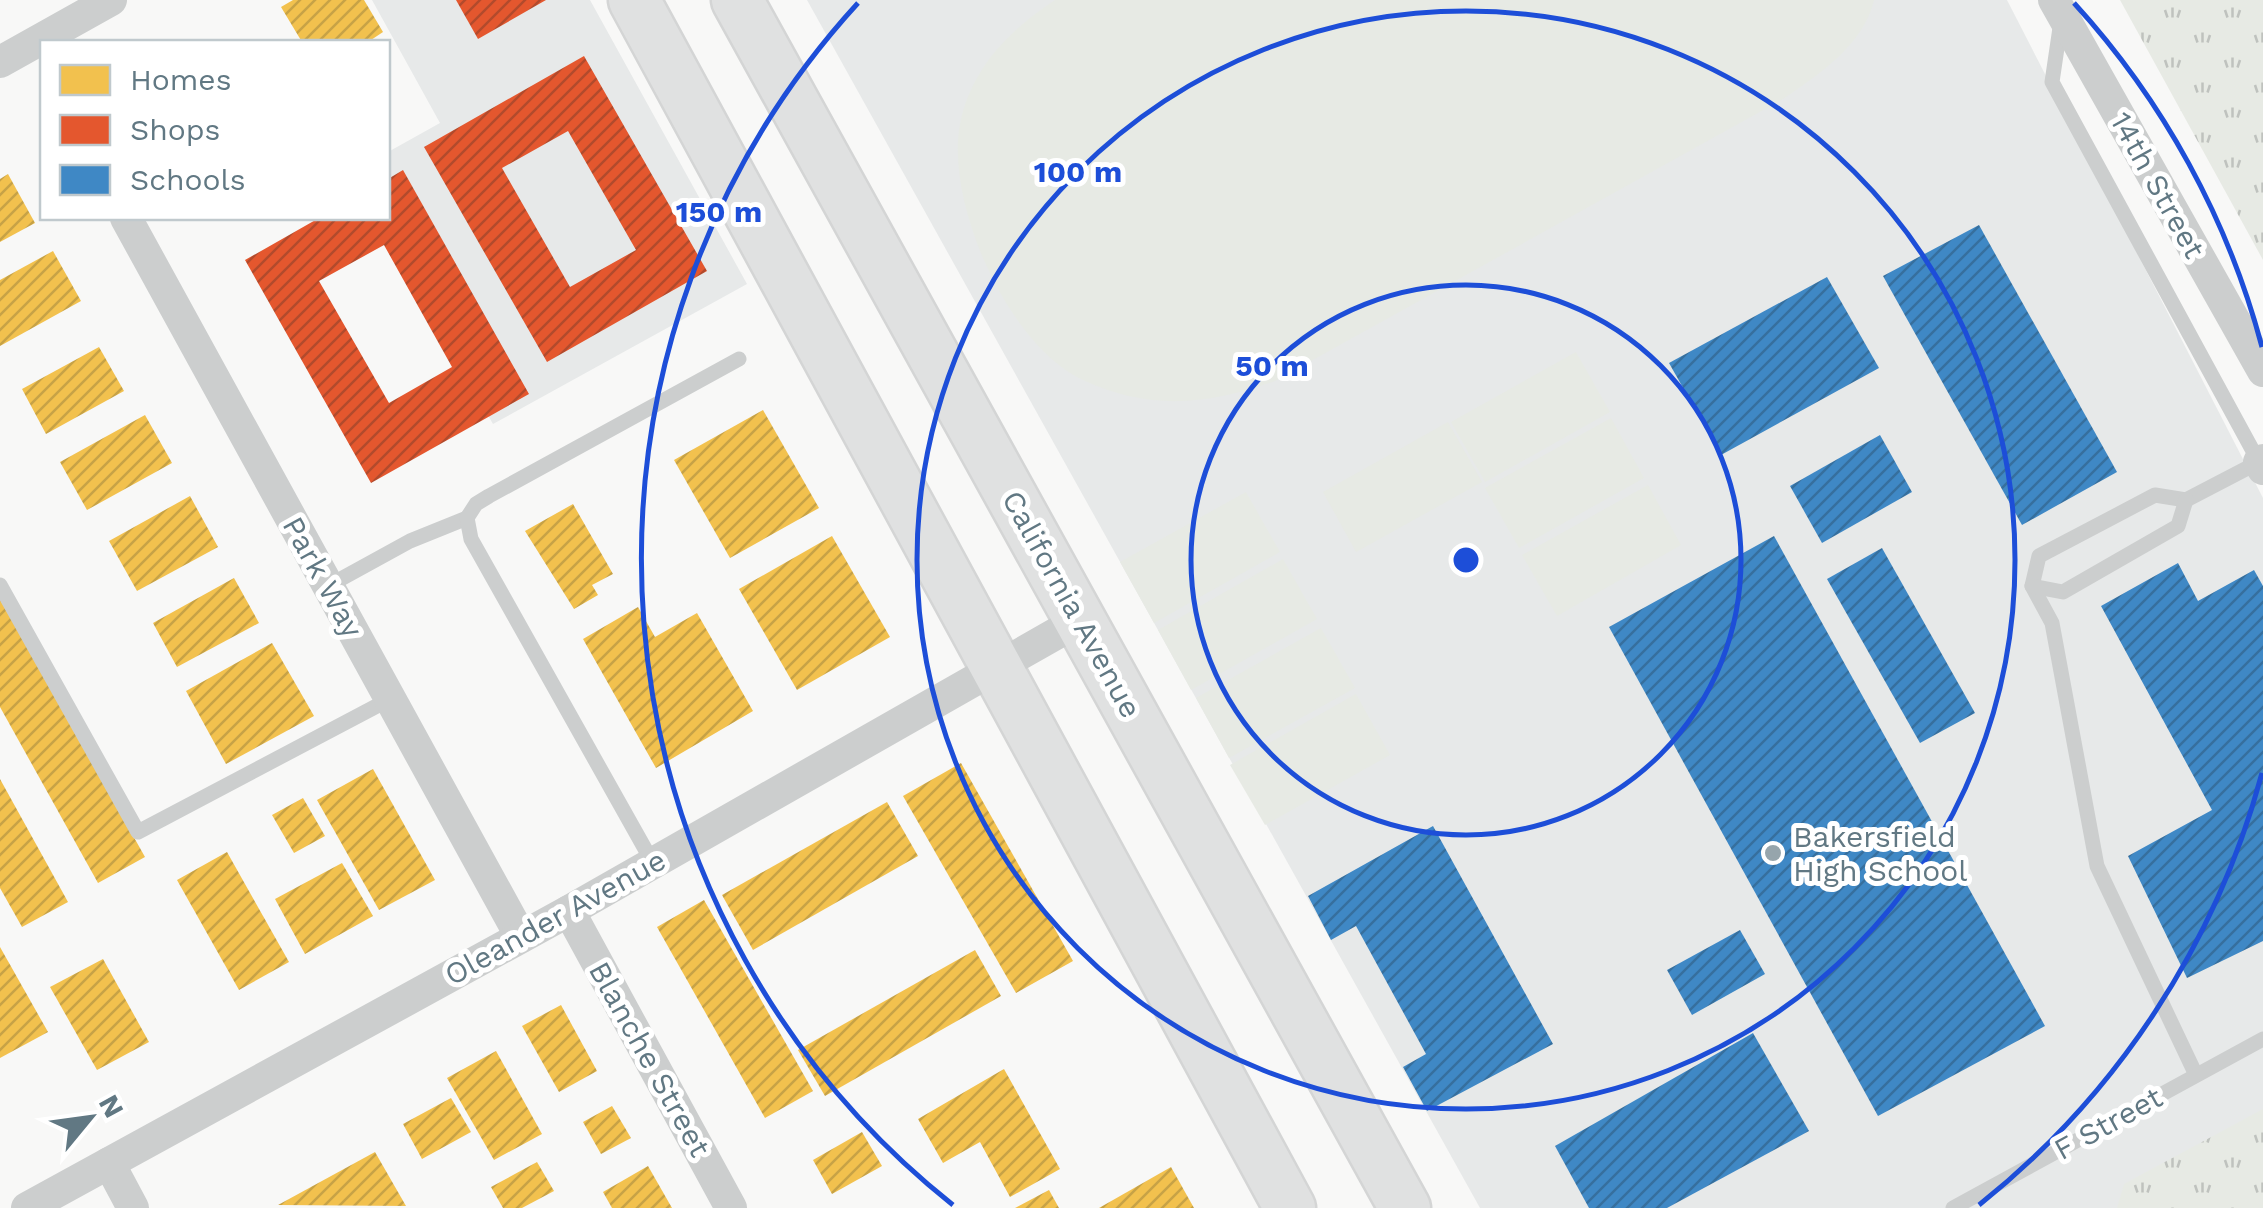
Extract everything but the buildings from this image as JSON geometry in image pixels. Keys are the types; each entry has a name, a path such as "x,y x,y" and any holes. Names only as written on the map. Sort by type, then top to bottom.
{"main road":[{"path":"634,0 1290,1208"},
{"name":"California Avenue","path":"738,0 1405,1208"}],"street":[{"path":"0,62 52,25 110,0"},
{"name":"14th Street","path":"2058,8 2263,371"},
{"name":"Park Way","path":"127,220 521,937"},
{"name":"Oleander Avenue","path":"27,1208 569,911 1080,620"},
{"name":"Blanche Street","path":"569,911 731,1208"},
{"path":"109,1163 133,1208"}],"lane":[{"path":"2058,8 2052,82 2262,463 2186,500 2155,494 2039,556 2032,586 2052,623 2097,866 2196,1076"},
{"path":"328,586 410,541 467,518 476,504 489,496 739,359"},
{"path":"2032,586 2063,592 2178,526 2186,500"},
{"path":"467,518 472,539 653,863"},
{"path":"0,585 138,832 390,699"},
{"name":"F Street","path":"1953,1208 2263,1039"}],"shaded area":[{"path":"372,0 590,0 747,284 493,424 376,220 390,220 390,151 440,123"},
{"name":"Bakersfield High School","path":"807,0 2007,0 2263,498 2263,1208 1480,1208"}],"green space":[{"path":"1055,0 1874,0 1869,16 1850,45 1783,99 1275,381 1226,395 1179,401 1132,397 1108,390 1083,380 1056,362 1030,336 1007,304 973,230 962,192 958,156 965,104 995,52"},
{"path":"2120,0 2263,0 2263,260"},
{"path":"1576,352 1610,412 1485,482 1451,422"},
{"path":"1611,418 1644,478 1519,548 1485,488"},
{"path":"1448,422 1482,482 1356,552 1323,492"},
{"path":"1648,485 1681,545 1557,616 1522,555"},
{"path":"1246,492 1280,552 1154,623 1120,562"},
{"path":"1283,559 1317,619 1191,690 1158,630"},
{"path":"1321,628 1355,688 1229,758 1196,698"},
{"path":"1356,694 1390,755 1265,825 1230,765"},
{"path":"2263,1109 2263,1208 2117,1208 2124,1184"}],"place":[{"name":"Bakersfield High School","path":"1773,853"}]}
